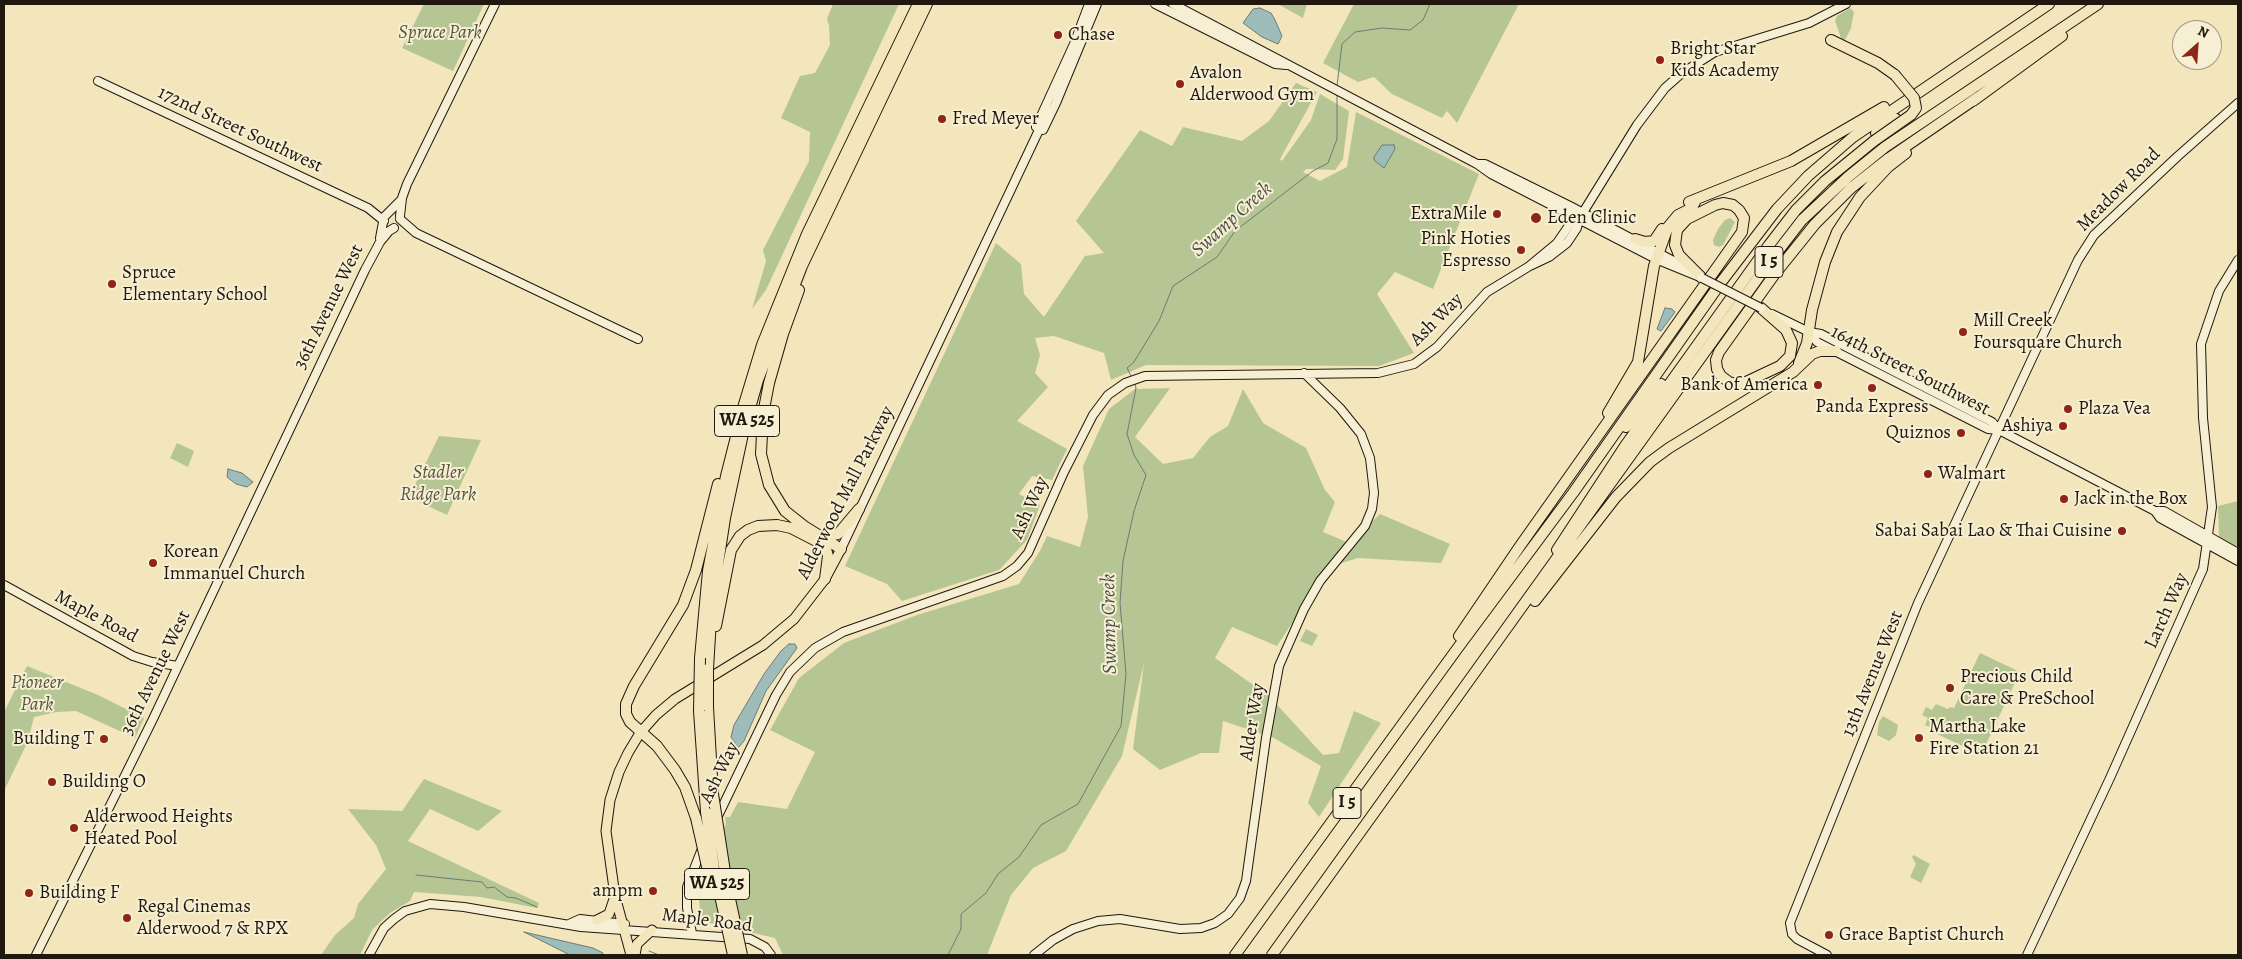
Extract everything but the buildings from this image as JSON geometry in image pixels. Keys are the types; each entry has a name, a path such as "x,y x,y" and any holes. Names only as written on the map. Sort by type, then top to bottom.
{"highway":[{"name":"WA 525","path":"734,955 714,868 706,812 700,658 708,571 719,507 748,391 771,321 807,234 918,4"},
{"name":"WA 525","path":"742,955 727,885 713,794 703,709 711,648 717,567 744,429 758,380 787,301 927,4"},
{"name":"I 5","path":"1236,955 1457,649 1573,493 1697,316 1777,210 1808,176 1842,146 1939,77 2049,4"},
{"name":"I 5","path":"1272,955 1768,264 1802,220 1848,177 1885,147 2098,4"},
{"path":"1761,308 1786,330 1792,343 1790,356 1780,366 1746,382 1737,384 1729,382 1721,376 1717,369 1716,360 1720,352 1774,275 1815,224 1851,188 1888,158 1978,97 2106,4"},
{"path":"1525,605 1570,527 1625,446 1796,210 1825,181 1874,141 1914,112 1916,104 1895,75 1878,63 1831,40"},
{"path":"1635,239 1645,242 1654,241 1659,236 1668,216 1679,208 1804,154 1939,77"},
{"path":"1573,493 1672,371 1788,214 1843,160 1911,106 1911,95"},
{"path":"1793,372 1800,361 1809,332 1812,310 1825,262 1837,232 1849,210 1888,167 1978,97"},
{"path":"1541,516 1638,362 1658,255 1668,227 1678,216 1692,208 1695,202"},
{"path":"1457,649 1457,639 1541,516 1742,232 1744,218 1739,210 1732,205 1723,203 1715,205 1687,219 1677,230 1675,245 1679,255 1702,278"},
{"path":"825,580 828,556 826,549 820,539 795,519 776,498 764,471 760,438 769,383 783,334 830,207"},
{"path":"1457,697 1616,497 1639,473 1669,448 1793,372 1812,354 1820,351 1836,351"},
{"path":"730,955 716,911 696,818 685,787 669,760 657,746 640,733 630,722 626,714 626,704 634,686 675,620 689,589 742,396 748,391"},
{"path":"820,539 838,534 859,509"},
{"path":"711,648 728,561 740,536 758,526 777,525 820,539 840,549"},
{"path":"727,885 748,955"}],"main road":[{"name":"Alderwood Mall Parkway","path":"631,955 615,896 607,848 608,815 619,772 640,733 656,715 675,699 777,635 794,619 825,580 840,549"},
{"path":"597,920 609,914 615,896"},
{"path":"635,955 637,944 652,930"}],"street":[{"path":"495,4 402,198 384,221 387,226 416,233 638,339"},
{"name":"Alderwood Mall Parkway","path":"1039,130 1036,127 1074,44 1089,4"},
{"name":"Alderwood Mall Parkway","path":"840,549 1039,130 1043,130 1097,4"},
{"name":"164th Street Southwest","path":"1155,4 1275,64 1288,66"},
{"name":"164th Street Southwest","path":"1173,4 1477,164 1483,170 1581,216 1809,332 1821,334 1992,422 1999,430 2155,511 2164,511 2238,561"},
{"name":"Ash Way","path":"692,933 686,895 691,876 776,694 790,672 815,648 833,636 1003,576 1017,566 1028,553 1064,472 1093,415 1108,395 1133,380 1145,376 1378,373 1414,364 1438,347 1487,292 1528,266 1557,244 1570,224 1581,216 1654,101 1682,73 1716,52 1809,23 1846,4"},
{"name":"172nd Street Southwest","path":"98,81 368,208 384,221"},
{"name":"Meadow Road","path":"1999,430 2078,260 2089,241 2178,156 2238,103"},
{"path":"394,228 399,224 402,198"},
{"name":"172nd Street Southwest","path":"368,208 390,212"},
{"path":"390,212 396,212 416,233"},
{"name":"164th Street Southwest","path":"1581,216 1635,239 1658,255"},
{"name":"36th Avenue West","path":"380,242 384,221"},
{"name":"36th Avenue West","path":"36,955 178,666 319,365 380,242 389,230 394,228"},
{"name":"Larch Way","path":"2027,955 2199,582 2208,540 2212,507 2203,418 2201,344 2218,291 2238,260"},
{"name":"164th Street Southwest","path":"1809,332 1817,342 1988,430 1999,430"},
{"name":"Alder Way","path":"1034,955 1053,940 1073,929 1098,922 1120,919 1180,930 1201,928 1215,923 1228,914 1240,898 1246,881 1266,738 1279,666 1304,609 1320,581 1365,526 1372,509 1374,493 1370,458 1361,434 1340,408 1304,373"},
{"name":"13th Avenue West","path":"1827,955 1792,934 1790,922 1918,603 1999,430"},
{"name":"164th Street Southwest","path":"2208,540 2238,552"},
{"name":"Maple Road","path":"4,585 133,656 152,662 178,666"},
{"path":"369,955 384,928 394,918 405,911 430,904 464,907 569,924 623,926"},
{"path":"569,924 580,919 597,920 623,926"},
{"name":"Maple Road","path":"623,926 634,929 750,939 765,947 771,955"}],"green space":[{"name":"Spruce Park","path":"424,4 484,4 453,71 402,48"},
{"path":"833,4 899,4 766,290 752,309 766,261 763,250 809,161 810,132 781,118 800,76 815,73 830,45 827,19"},
{"path":"1278,4 1307,4 1303,18"},
{"path":"1354,4 1519,4 1457,123 1447,111 1442,118 1392,94 1374,77 1358,82 1323,63"},
{"path":"1850,8 1854,12 1851,28 1845,40 1841,38 1835,21 1837,16"},
{"path":"1296,83 1317,92 1280,159 1282,161 1311,120 1320,94 1349,111 1343,159 1335,170 1306,169 1303,172 1320,181 1347,167 1356,112 1479,174 1433,289 1395,272 1377,294 1414,353 1379,366 1146,365 1111,380 1104,353 1054,336 1035,338 1040,355 1035,373 1048,387 1017,421 1067,449 1052,480 1032,476 1019,494 1040,505 1027,540 999,570 902,601 887,584 845,566 996,243 1021,264 1024,294 1044,317 1085,256 1104,253 1076,221 1140,130 1172,146 1183,127 1242,141 1269,121"},
{"path":"1730,218 1735,222 1723,245 1719,247 1714,245 1713,240 1718,229 1725,220"},
{"name":"Swamp Creek","path":"1170,388 1135,437 1163,464 1193,458 1210,437 1228,426 1243,389 1263,423 1306,448 1325,490 1335,502 1323,532 1349,543 1380,514 1450,544 1441,563 1358,558 1329,567 1277,646 1232,627 1215,658 1269,696 1323,755 1339,753 1354,711 1381,723 1319,817 1308,803 1321,766 1274,738 1223,721 1219,753 1201,753 1160,770 1133,749 1144,663 1122,756 1066,851 1033,868 1011,895 987,955 783,955 775,938 701,921 697,878 726,824 725,817 730,817 738,802 787,809 815,752 770,730 799,678 844,643 917,615 1019,584 1047,536 1080,547 1088,517 1083,466 1109,409 1135,389"},
{"name":"Stadler Ridge Park","path":"439,436 481,440 447,515 409,497"},
{"path":"177,443 194,451 188,467 170,458"},
{"path":"2238,501 2238,548 2219,538 2218,506"},
{"path":"1306,629 1318,635 1312,646 1300,641"},
{"path":"1980,653 2020,672 1981,755 1933,732 1934,729 1925,725 1928,718 1922,715 1926,707 1932,710 1936,704 1948,709 1950,707 1954,708"},
{"name":"Pioneer Park","path":"27,666 98,695 144,718 135,738 76,711 57,712 34,717 28,741 4,791 4,712"},
{"path":"1883,716 1898,725 1896,735 1889,741 1877,735 1879,722"},
{"path":"424,779 502,811 478,831 430,809 408,841 539,903 537,908 481,897 414,892 410,901 390,913 372,930 360,955 321,955 335,935 354,918 358,904 386,869 376,845 348,809 402,811"},
{"path":"1914,855 1930,864 1921,883 1910,877 1916,864 1912,857"}],"water":[{"path":"1260,8 1271,13 1275,20 1282,36 1278,44 1262,37 1243,23 1253,9"},
{"path":"1382,145 1394,145 1395,149 1384,168 1374,160 1374,157"},
{"path":"1665,308 1672,309 1675,312 1661,331 1657,329"},
{"path":"228,469 242,473 253,482 247,487 236,484 227,477"},
{"path":"789,644 795,644 797,648 766,691 744,741 738,748 731,737 734,725 764,674 781,651"},
{"path":"524,932 593,948 603,953 602,955 570,955"}],"waterway":[{"name":"Swamp Creek","path":"1337,86 1342,44 1355,32 1382,28 1410,30 1423,20 1430,4"},
{"name":"Swamp Creek","path":"1132,378 1127,368 1134,362 1159,321 1173,286 1217,257 1235,231 1313,171 1328,163 1337,139 1337,95"},
{"name":"Swamp Creek","path":"948,955 961,929 961,914 986,893 998,874 1019,857 1041,825 1078,804 1121,726 1126,674 1120,603 1123,561 1134,511 1146,475 1134,455 1127,434 1136,388 1135,384"},
{"path":"416,875 482,882 487,888 494,887 507,897 516,898 537,907"},
{"path":"649,951 659,955"}],"place":[{"name":"Chase","path":"1058,35"},
{"name":"Bright Star Kids Academy","path":"1660,60"},
{"name":"Avalon Alderwood Gym","path":"1180,84"},
{"name":"Fred Meyer","path":"942,119"},
{"name":"ExtraMile","path":"1497,214"},
{"name":"Eden Clinic","path":"1536,218"},
{"name":"Pink Hoties Espresso","path":"1521,250"},
{"name":"Spruce Elementary School","path":"112,284"},
{"name":"Mill Creek Foursquare Church","path":"1963,332"},
{"name":"Bank of America","path":"1818,385"},
{"name":"Panda Express","path":"1872,388"},
{"name":"Plaza Vea","path":"2068,409"},
{"name":"Ashiya","path":"2063,426"},
{"name":"Quiznos","path":"1961,433"},
{"name":"Walmart","path":"1928,474"},
{"name":"Jack in the Box","path":"2064,499"},
{"name":"Sabai Sabai Lao & Thai Cuisine","path":"2122,531"},
{"name":"Korean Immanuel Church","path":"153,563"},
{"name":"Precious Child Care & PreSchool","path":"1950,688"},
{"name":"Martha Lake Fire Station 21","path":"1919,738"},
{"name":"Building T","path":"104,739"},
{"name":"Building O","path":"52,782"},
{"name":"Alderwood Heights Heated Pool","path":"74,828"},
{"name":"ampm","path":"653,891"},
{"name":"Building F","path":"29,893"},
{"name":"Regal Cinemas Alderwood 7 & RPX","path":"127,918"},
{"name":"Grace Baptist Church","path":"1829,935"}]}
